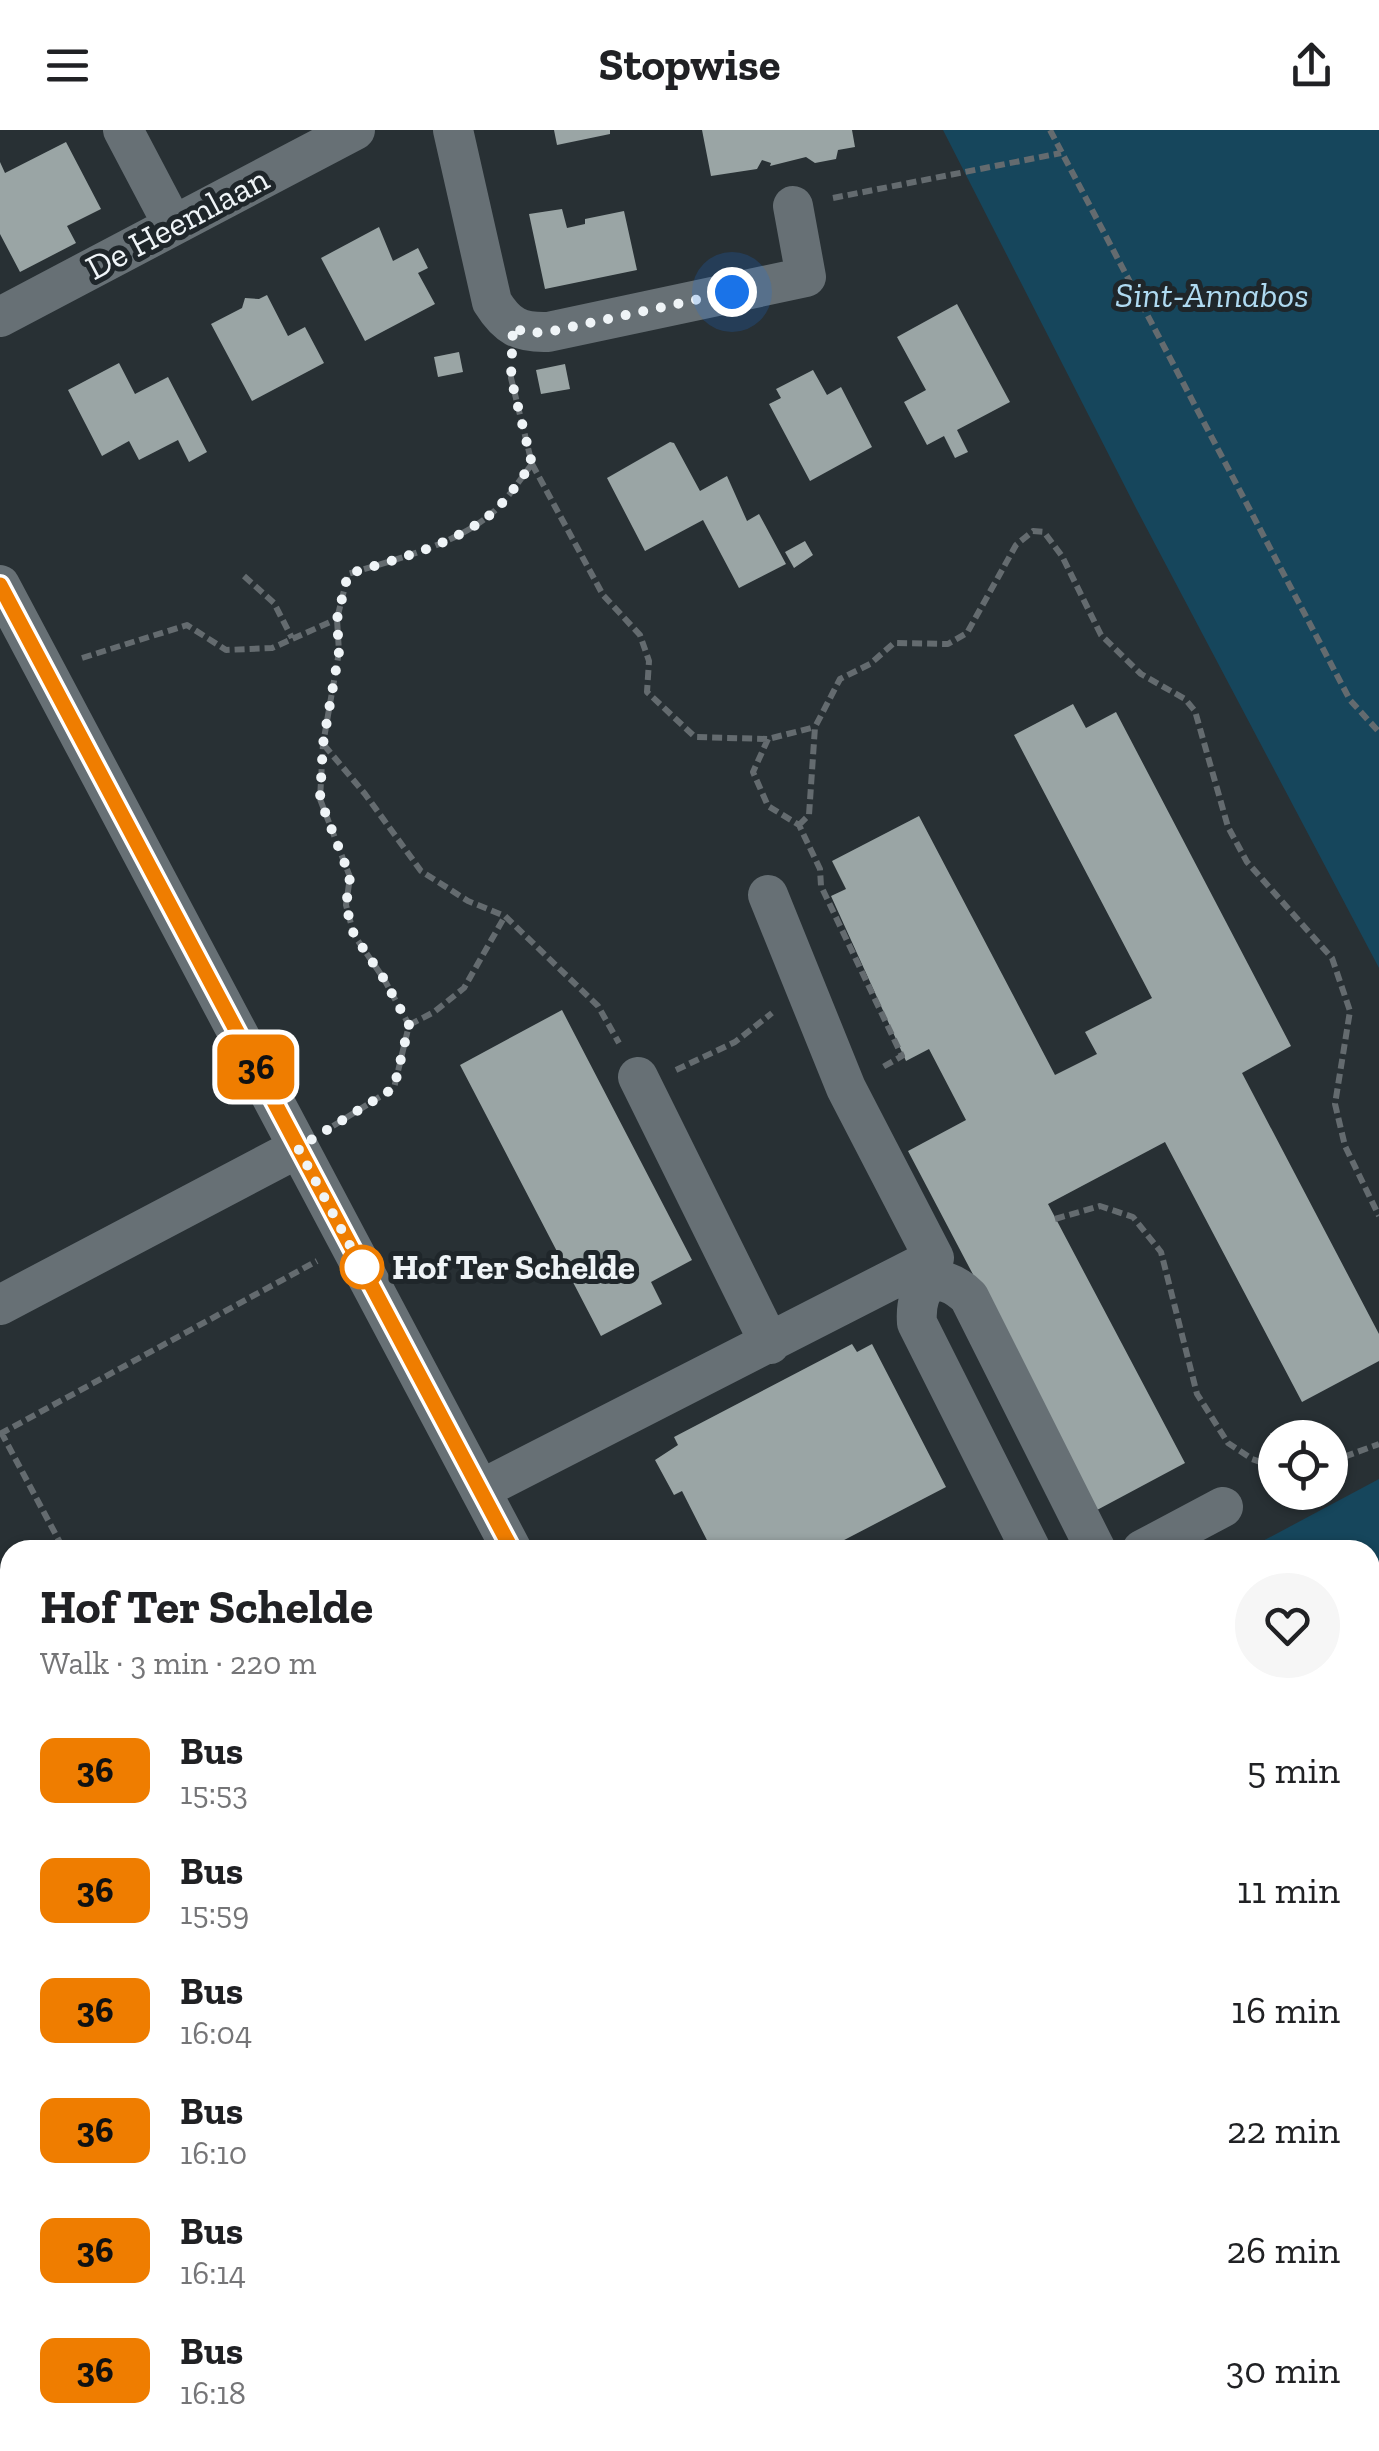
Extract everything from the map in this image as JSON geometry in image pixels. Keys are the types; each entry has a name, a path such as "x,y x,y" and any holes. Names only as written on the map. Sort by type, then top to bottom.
{"street":[{"path":"123,130 172,225"},
{"name":"De Heemlaan","path":"0,316 355,130"},
{"path":"453,130 492,302 504,322 525,333 548,332 806,277 793,206"},
{"path":"0,585 507,1540"},
{"path":"480,1490 934,1258 846,1088 768,895"},
{"path":"638,1077 770,1344"},
{"path":"0,1305 298,1148"},
{"path":"1026,1540 917,1323 916,1306 924,1287 939,1280 953,1282 969,1297 1091,1540"},
{"path":"1161,1540 1223,1507"}],"path":[{"path":"1050,130 1350,700 1379,732"},
{"path":"793,206 1061,153"},
{"path":"513,326 511,378 532,464 603,595 640,635 649,662 647,692 694,737 768,740 815,727"},
{"path":"298,1148 394,1088 409,1025 354,935 346,906 350,877 320,799 323,744 339,652 337,619 348,574 439,543 486,518 532,464"},
{"path":"799,824 809,815 815,727 840,679 870,664 894,642 948,644 967,633 1016,546 1033,531 1044,532 1062,556 1102,635 1141,674 1185,699 1195,711 1228,827 1246,862 1332,958 1350,1011 1336,1104 1345,1146 1379,1216"},
{"path":"244,576 274,604 292,638"},
{"path":"45,669 187,625 226,650 272,648 337,619"},
{"path":"768,740 754,772 768,806 799,824 820,869 820,886 902,1056 846,1088"},
{"path":"323,744 366,794 421,871 468,901 505,916 598,1006 638,1077 668,1074 734,1042 765,1021 803,981"},
{"path":"409,1025 434,1012 464,988 505,916"},
{"path":"1056,1218 1100,1206 1132,1216 1161,1252 1197,1394 1228,1443 1258,1461"},
{"path":"59,1540 1,1432 349,1243"},
{"path":"1348,1455 1379,1444"}],"green space":[{"name":"Sint-Annabos","path":"943,130 1379,130 1379,968 1137,510"},
{"path":"1379,1479 1379,1540 1265,1540 1321,1510 1348,1510 1348,1496"}],"building":[{"path":"554,130 610,130 610,134 557,145"},
{"path":"702,130 852,130 855,147 838,150 836,159 815,163 806,157 770,166 762,160 757,169 711,176"},
{"path":"66,142 101,209 67,226 76,243 20,272 0,234 0,162 5,173"},
{"path":"562,209 567,228 585,224 585,219 624,211 637,270 545,289 529,214"},
{"path":"379,227 393,261 418,248 428,268 418,273 435,304 365,341 321,258"},
{"path":"267,295 288,336 305,327 324,363 252,401 211,324 242,308 245,298"},
{"path":"957,304 1010,402 957,430 968,452 955,458 944,436 927,445 904,402 926,390 897,337"},
{"path":"459,352 463,372 438,377 434,357"},
{"path":"119,363 135,394 168,377 207,452 189,462 178,440 139,460 129,441 102,456 68,390"},
{"path":"565,364 570,389 541,394 536,370"},
{"path":"813,370 827,395 841,387 872,447 810,481 769,404 781,398 776,389"},
{"path":"670,442 700,491 727,476 747,521 759,514 786,564 739,588 703,520 645,551 607,478"},
{"path":"805,541 813,555 794,568 785,552"},
{"path":"1073,704 1086,728 1116,712 1291,1046 1242,1073 1379,1334 1379,1361 1302,1402 1165,1142 1048,1204 1185,1463 1097,1510 908,1151 966,1120 929,1049 906,1061 831,896 846,889 832,861 919,816 1055,1075 1097,1054 1085,1032 1152,998 1014,735"},
{"path":"562,1010 692,1260 651,1282 662,1304 601,1336 460,1065"},
{"path":"852,1344 857,1352 872,1344 946,1487 844,1540 707,1540 682,1491 674,1495 655,1460 678,1445 674,1437"}],"bus line":[{"name":"36","path":"0,585 507,1540"}],"place":[{"name":"Hof Ter Schelde","path":"362,1267"}],"route":[{"path":"362,1267 364,1272 298,1148 394,1088 409,1025 354,935 346,906 350,877 320,799 323,744 339,652 337,619 348,574 439,543 486,518 532,464 511,378 513,326 525,333 548,332 732,292"}]}
